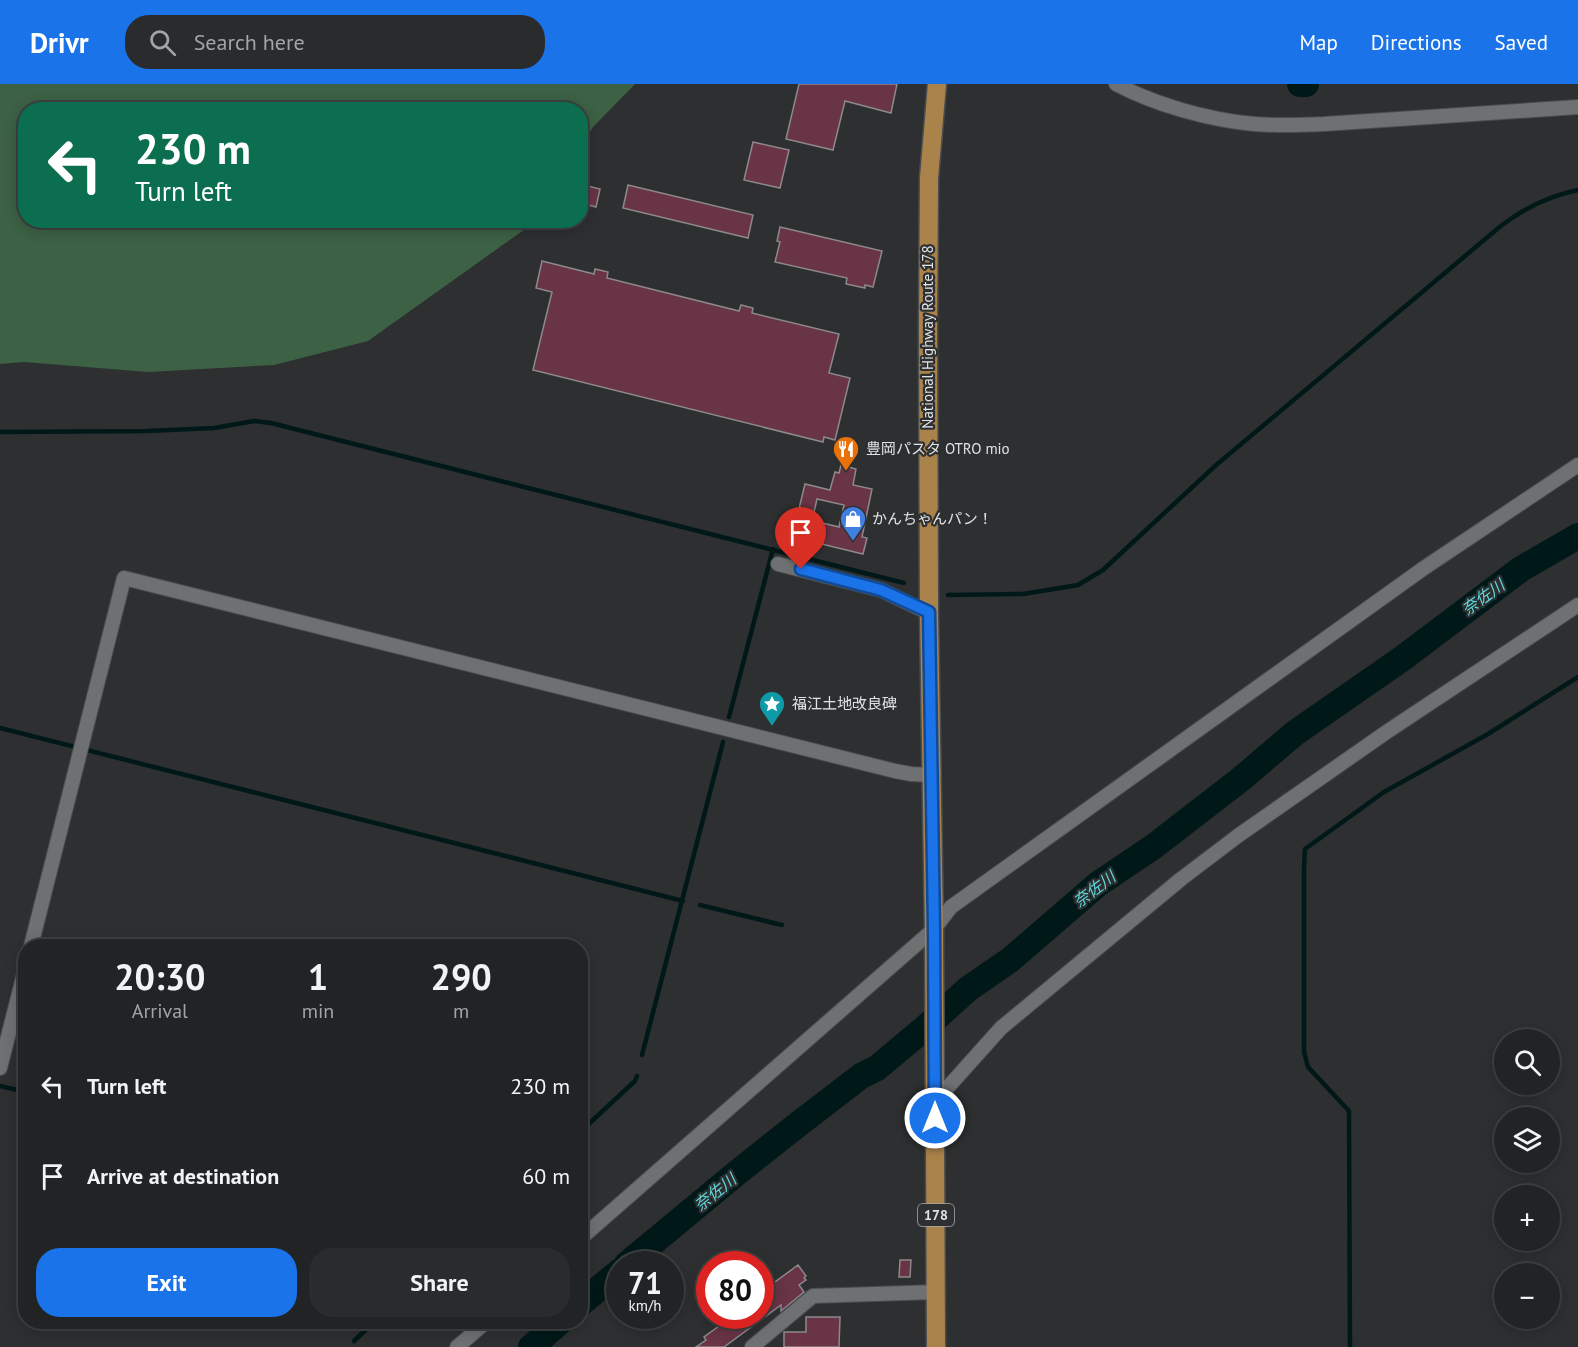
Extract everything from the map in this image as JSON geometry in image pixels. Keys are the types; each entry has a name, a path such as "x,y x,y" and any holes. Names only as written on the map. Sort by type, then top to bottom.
{"highway":[{"name":"National Highway Route 178","path":"936,1347 927,329 928,210 937,84"}],"street":[{"path":"1116,84 1191,112 1253,124 1336,124 1578,107"},
{"path":"588,1232 934,936 951,907 960,900 1424,568 1578,465"},
{"path":"778,564 881,590 929,612"},
{"path":"32,939 124,578 884,768 910,774 932,775"},
{"path":"935,1089 949,1086 1001,1028 1181,879 1239,835 1388,731 1578,605"},
{"path":"0,1068 18,997"},
{"path":"752,1347 813,1296 936,1292"},
{"path":"457,1347 478,1329"}],"green space":[{"path":"0,84 635,84 593,127 588,135 588,102 18,102 18,228 527,228 368,341 274,365 148,372 24,362 0,364"}],"building":[{"path":"799,84 897,84 891,113 845,101 833,150 786,139"},
{"path":"753,142 789,150 780,188 744,180"},
{"path":"628,185 753,215 748,238 623,208"},
{"path":"588,186 600,189 596,207 588,205"},
{"path":"780,227 882,251 873,287 865,285 865,288 846,284 847,278 775,262 780,242 777,241"},
{"path":"542,261 594,274 595,269 608,272 607,278 739,311 741,305 753,308 752,313 839,334 829,373 850,378 835,440 824,437 823,442 533,370 552,292 536,288"},
{"path":"841,465 856,469 853,485 872,489 862,537 867,538 863,554 809,541 814,521 839,527 844,505 817,499 812,521 797,517 805,484 830,490 835,472 839,473"},
{"path":"900,1260 911,1260 910,1277 899,1277"},
{"path":"798,1265 806,1276 804,1278 806,1280 799,1285 804,1292 781,1311 781,1305 774,1310 774,1283"},
{"path":"806,1317 840,1317 839,1347 784,1347 784,1332 806,1332"},
{"path":"715,1329 748,1329 724,1347 696,1347 706,1340 704,1337"}],"waterway":[{"path":"1300,84 1306,84"},
{"path":"948,595 1023,594 1078,585 1103,570 1215,466 1502,225 1538,203 1578,190"},
{"path":"0,432 147,431 214,428 254,421 271,423 904,583"},
{"name":"奈佐川","path":"643,1251 796,1126 861,1076 877,1068 968,989 1010,960 1098,884 1153,847 1241,779 1295,733 1403,658 1521,569 1578,536"},
{"path":"729,717 773,549"},
{"path":"1350,1347 1349,1111 1308,1067 1304,1052 1305,849 1384,792 1488,734 1578,677"},
{"path":"0,728 683,901"},
{"path":"642,1055 723,742"},
{"path":"700,905 782,925"},
{"path":"588,1125 635,1081 637,1076"},
{"path":"0,1086 18,1090"},
{"name":"奈佐川","path":"588,1297 606,1283"},
{"path":"354,1341 367,1329"},
{"name":"奈佐川","path":"531,1347 552,1329"}],"place":[{"name":"豊岡パスタ OTRO mio","path":"846,472"},
{"name":"かんちゃんパン！","path":"853,542"},
{"name":"福江土地改良碑","path":"772,727"}],"route":[{"path":"801,569 881,590 929,612 935,1118"}]}
